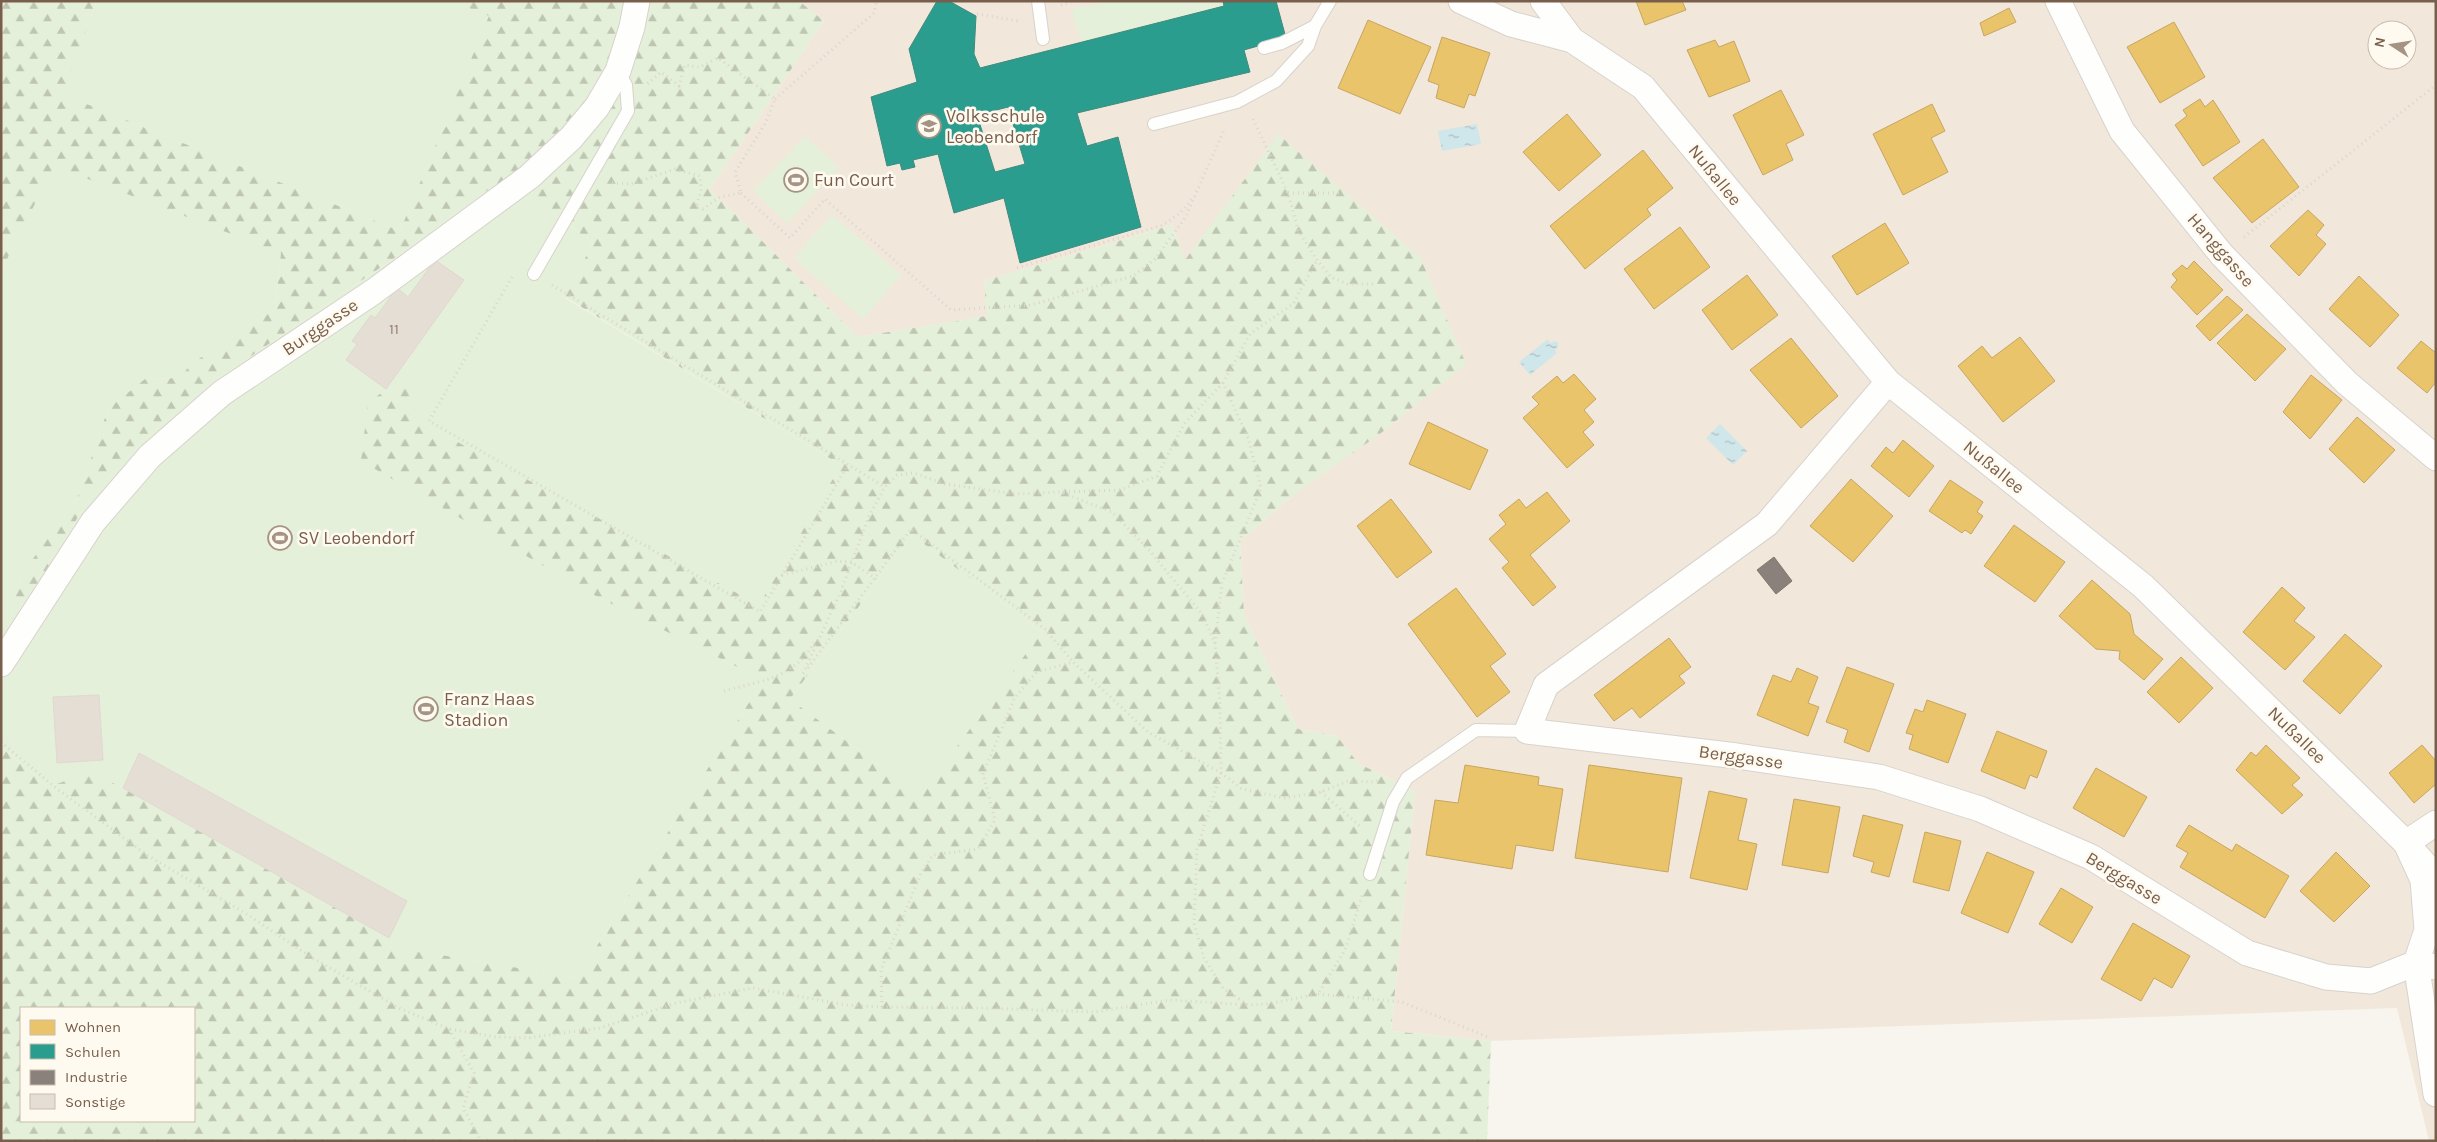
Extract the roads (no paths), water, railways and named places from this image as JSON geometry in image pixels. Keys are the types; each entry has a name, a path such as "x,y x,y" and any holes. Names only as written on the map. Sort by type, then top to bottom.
{"street":[{"name":"Burggasse","path":"1,664 93,522 150,456 222,393 372,292 529,177 571,138 597,106 618,71 632,27 636,1"},
{"name":"Nußallee","path":"1461,1 1511,24 1572,40 1643,86 1888,382 2143,586 2406,843 2436,877"},
{"name":"Nußallee","path":"1543,1 1572,40"},
{"name":"Hanggasse","path":"2058,1 2122,131 2222,255 2347,383 2436,458"},
{"path":"1527,731 1546,685 1767,524 1888,382"},
{"name":"Berggasse","path":"1527,731 1737,756 1879,777 1980,809 2091,857 2247,953 2326,977 2371,981 2426,965"},
{"path":"2436,824 2406,843 2423,880 2427,930 2426,965 2436,1094"}],"lane":[{"path":"1038,1 1044,39"},
{"path":"1154,124 1240,100 1276,81 1293,65 1308,46 1315,26 1330,1"},
{"path":"1264,48 1282,43 1315,26"},
{"path":"534,274 628,111 626,85 618,71"},
{"path":"1370,874 1393,802 1407,778 1476,730 1527,731"}],"water":[{"path":"1477,124 1481,144 1442,151 1438,131"},
{"path":"1548,339 1550,343 1555,341 1558,343 1558,348 1555,350 1557,353 1530,375 1519,362"},
{"path":"1720,424 1747,451 1733,465 1706,438"}],"place":[{"name":"Volksschule Leobendorf","path":"929,126"},
{"name":"Fun Court","path":"796,180"},
{"name":"SV Leobendorf","path":"280,538"},
{"name":"Franz Haas Stadion","path":"426,709"}]}
